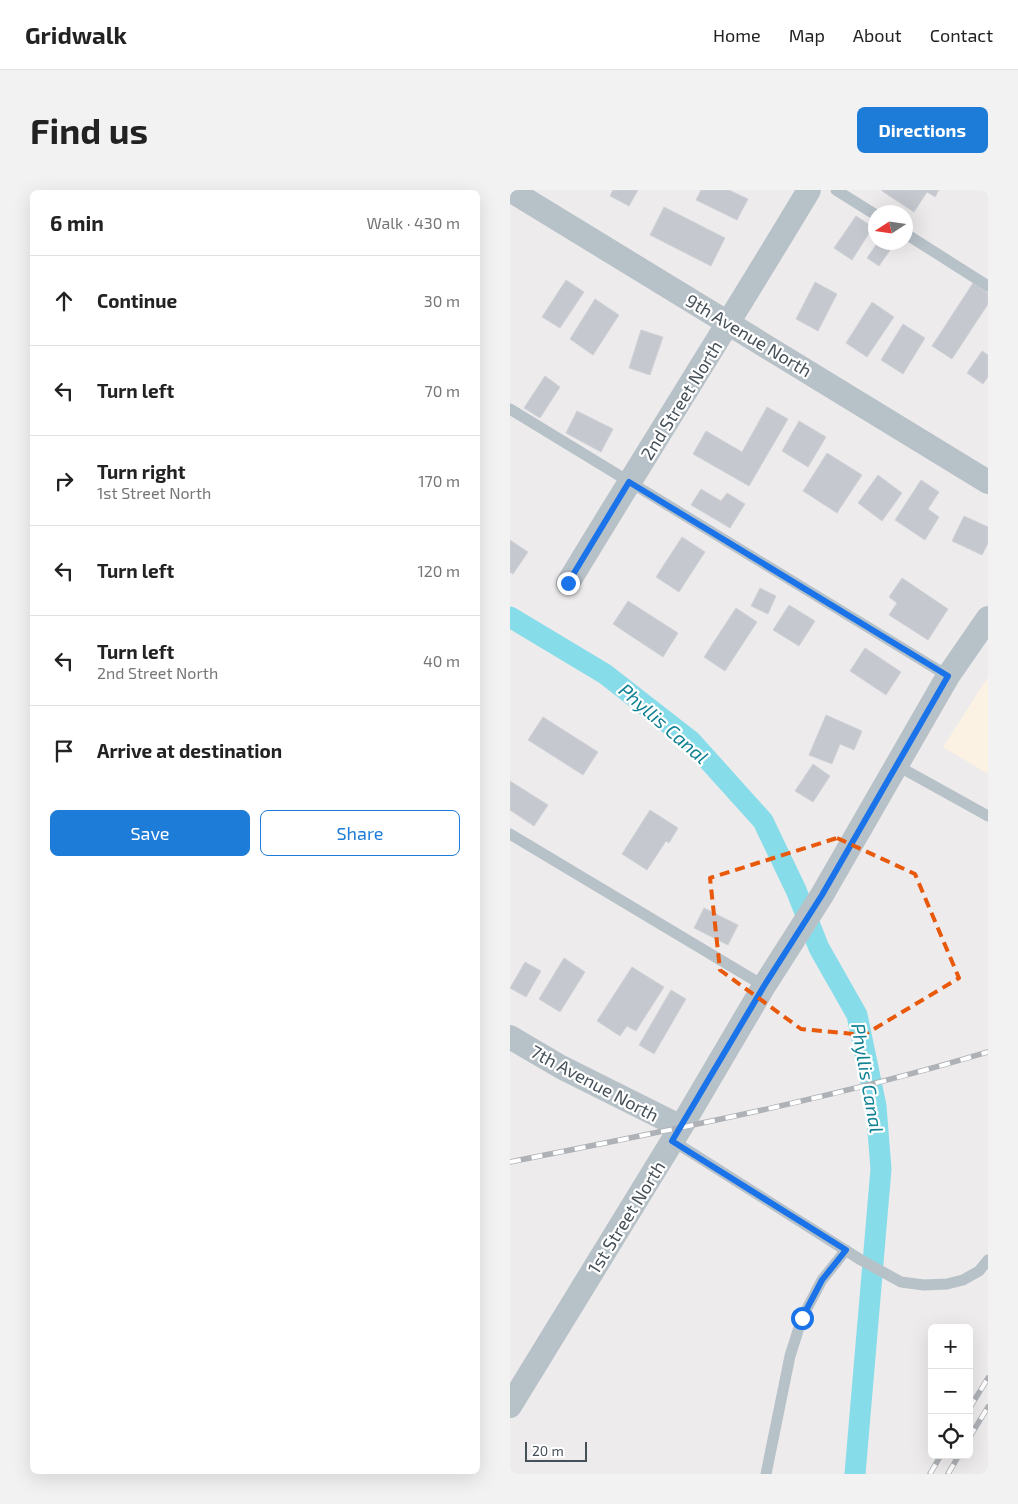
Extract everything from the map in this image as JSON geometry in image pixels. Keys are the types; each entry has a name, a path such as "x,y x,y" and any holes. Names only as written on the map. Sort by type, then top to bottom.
{"street":[{"name":"9th Avenue North","path":"510,190 988,482"},
{"name":"2nd Street North","path":"568,583 809,190"},
{"name":"1st Street North","path":"510,1406 677,1134 764,986 822,895 948,676 988,618"},
{"name":"7th Avenue North","path":"510,1038 677,1134"}],"lane":[{"path":"836,190 868,210"},
{"path":"913,238 988,286"},
{"path":"510,409 948,676"},
{"path":"896,765 988,816"},
{"path":"510,834 764,986"},
{"path":"677,1134 846,1250 901,1282 924,1285 948,1284 964,1280 979,1271 988,1260"},
{"path":"766,1474 790,1356 802,1318 822,1280 846,1250"}],"highlighted area":[{"path":"837,838 915,874 959,978 864,1035 801,1029 720,970 710,878"}],"shaded area":[{"path":"988,677 988,774 943,747"}],"building":[{"path":"613,190 638,190 629,206 610,196"},
{"path":"701,190 729,190 748,199 737,220 696,200"},
{"path":"939,190 935,197 927,192 914,212 913,205 903,205 882,191"},
{"path":"664,207 725,238 711,266 650,235"},
{"path":"856,216 868,224 868,235 852,260 834,248"},
{"path":"872,250 890,250 879,266 867,258"},
{"path":"566,280 584,292 560,328 542,317"},
{"path":"815,282 837,294 818,331 796,319"},
{"path":"973,283 988,293 988,304 952,359 932,346"},
{"path":"595,299 619,315 593,355 570,339"},
{"path":"872,302 894,317 867,357 846,343"},
{"path":"903,324 925,338 903,374 881,360"},
{"path":"641,330 663,337 650,375 629,368"},
{"path":"982,351 988,355 988,377 983,384 967,373"},
{"path":"545,376 560,387 540,418 524,408"},
{"path":"767,407 788,419 749,486 693,454 706,431 742,452"},
{"path":"577,411 613,429 601,452 566,433"},
{"path":"799,421 826,437 808,467 782,451"},
{"path":"827,453 862,475 837,513 803,491"},
{"path":"878,475 902,493 882,521 858,503"},
{"path":"921,480 939,492 928,509 939,517 925,540 895,520"},
{"path":"701,489 721,501 727,493 745,504 730,528 691,505"},
{"path":"964,516 988,527 988,543 982,555 952,541"},
{"path":"682,537 705,552 679,592 656,577"},
{"path":"510,540 528,552 513,574 510,572"},
{"path":"902,578 948,609 928,640 889,615 897,603 889,597"},
{"path":"760,588 776,596 768,614 751,606"},
{"path":"628,601 678,633 663,657 613,624"},
{"path":"789,605 815,621 799,646 773,630"},
{"path":"736,608 757,622 725,671 704,657"},
{"path":"865,648 901,672 886,695 850,671"},
{"path":"826,715 862,731 854,750 840,744 832,764 809,755"},
{"path":"543,717 598,752 583,775 528,740"},
{"path":"813,764 830,776 813,802 795,791"},
{"path":"510,781 548,805 534,826 510,810"},
{"path":"650,810 678,828 669,843 666,841 647,870 622,854"},
{"path":"704,908 738,925 728,945 694,928"},
{"path":"564,958 585,972 560,1012 539,999"},
{"path":"525,962 541,971 526,997 510,988"},
{"path":"632,967 664,987 636,1031 627,1026 620,1036 597,1021"},
{"path":"671,990 686,999 654,1054 639,1045"}],"waterway":[{"name":"Phyllis Canal","path":"510,617 605,674 691,741 763,821 796,890 819,948 857,1015 876,1106 881,1169 855,1474"}],"railway":[{"path":"510,1162 690,1126 810,1099 870,1085 988,1052"},
{"path":"973,1402 988,1378"},
{"path":"973,1431 988,1407"},
{"path":"930,1474 939,1459"},
{"path":"948,1474 957,1459"}],"route":[{"path":"568,583 629,482 948,676 822,895 764,986 672,1141 688,1149 846,1250 822,1280 802,1318"}]}
